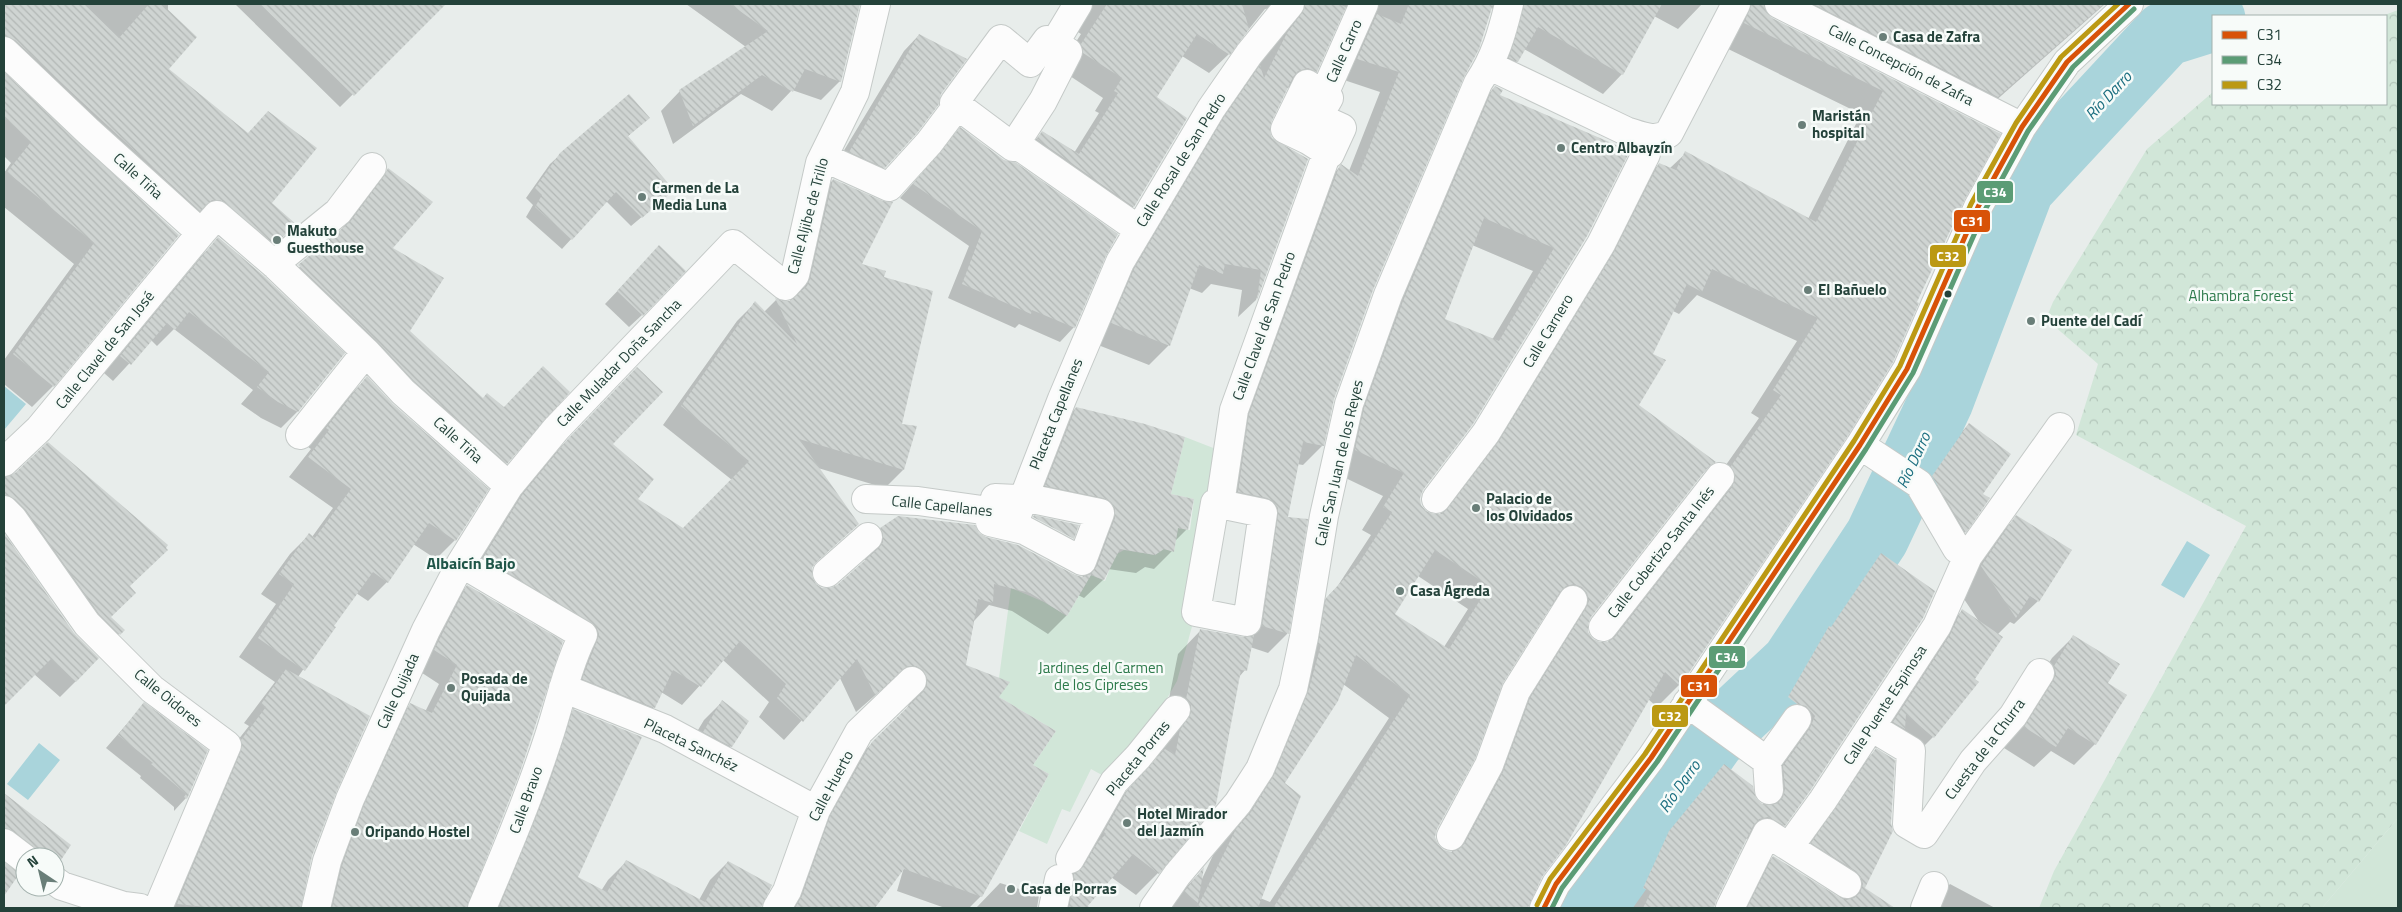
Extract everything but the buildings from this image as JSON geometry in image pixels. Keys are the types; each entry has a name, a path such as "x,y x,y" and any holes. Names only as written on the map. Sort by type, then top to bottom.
{"street":[{"name":"Calle Aljibe de Trillo","path":"733,244 786,286 795,275 820,162 855,92 876,4"},
{"path":"1054,44 1078,4"},
{"name":"Calle Rosal de San Pedro","path":"1091,328 1120,262 1138,229 1211,109 1249,54 1290,4"},
{"name":"Calle Carro","path":"1327,153 1314,117 1364,4"},
{"name":"Calle San Juan de los Reyes","path":"1154,908 1178,875 1238,803 1251,783 1265,758 1293,689 1304,637 1324,516 1352,395 1388,295 1478,83 1490,66 1498,47 1509,4"},
{"path":"1490,66 1626,131 1648,138 1661,138 1669,133 1736,4"},
{"name":"Calle Concepción de Zafra","path":"1779,4 2022,127"},
{"path":"1544,908 1556,884 1651,758 1692,708 1870,451 1978,207 2022,127 2067,62 2129,4"},
{"path":"823,156 889,188 929,143 956,106 954,103 1001,39 1030,63 1047,40 1068,52 1043,101 1013,147 956,106"},
{"name":"Calle Tiña","path":"4,51 88,131 201,233 217,215 274,264 366,352 403,392 509,486"},
{"path":"1016,144 1138,229"},
{"name":"Calle Clavel de San Pedro","path":"1220,504 1234,410 1327,153"},
{"name":"Calle Carnero","path":"1436,499 1486,433 1601,244 1646,154"},
{"path":"274,264 338,212 372,167"},
{"name":"Calle Clavel de San José","path":"4,462 39,430 201,233"},
{"name":"Calle Muladar Doña Sancha","path":"509,486 556,429 733,244"},
{"name":"Placeta Capellanes","path":"1010,508 1091,328"},
{"path":"300,435 366,352"},
{"name":"Calle Puente Espinosa","path":"1730,908 1778,840 1823,800 1937,626 1968,556 2060,427"},
{"path":"1870,451 1919,484 1957,549 1968,556"},
{"name":"Calle Cobertizo Santa Inés","path":"1603,627 1720,477"},
{"name":"Calle Quijada","path":"316,908 327,861 350,799 426,630 461,563 509,486"},
{"name":"Calle Capellanes","path":"866,499 1010,508"},
{"name":"Calle Oidores","path":"4,510 13,519 86,624 152,689 227,745 158,908"},
{"path":"827,573 868,537"},
{"name":"Calle Bravo","path":"461,563 583,634 572,658 550,735 522,815 482,908"},
{"path":"1451,836 1489,764 1516,691 1573,600"},
{"name":"Cuesta de la Churra","path":"1871,726 1911,751 1907,824 1924,834 1973,761 2012,716 2040,673"},
{"name":"Calle Huerto","path":"777,908 787,891 816,810 859,732 912,680"},
{"name":"Placeta Sanchéz","path":"562,688 665,729 816,810"},
{"path":"1692,708 1759,755 1768,790"},
{"name":"Placeta Porras","path":"1053,908 1065,869 1114,782 1138,757 1176,710"},
{"path":"1759,755 1797,719"},
{"path":"1778,840 1847,884"},
{"path":"4,843 15,851"},
{"path":"65,887 124,906 140,908"}],"green space":[{"name":"Alhambra Forest","path":"2398,10 2398,818 2322,908 2039,908 2054,871 2246,526 2076,435 2098,364 2046,319 2053,302 2147,149 2212,93 2212,105 2387,105 2387,15 2385,15"},
{"name":"Jardines del Carmen de los Cipreses","path":"1185,437 1221,451 1196,612 1177,681 1134,756 1111,780 1091,769 1070,812 1062,809 1047,844 1019,831 1049,774 1033,765 1056,731 999,697 999,678 1011,588 1044,602 1067,616 1091,575 1105,581 1115,555 1124,550 1155,555 1163,549 1174,551 1178,528 1190,530 1194,499 1171,494"},
{"path":"2398,818 2398,908 2322,908"}],"water":[{"path":"4,386 26,404 4,430"},
{"path":"2187,541 2210,555 2184,598 2161,585"},
{"path":"39,743 60,760 28,800 7,784"}],"waterway":[{"name":"Río Darro","path":"1593,908 1713,739 1793,664 1877,537 1941,401 2022,188 2165,34 2212,19"}],"transit line":[{"name":"C32","path":"1537,905 1550,879 1645,754 1854,441 1900,366 1971,204 2016,123 2061,57 2118,4"},
{"name":"C31","path":"1544,908 1556,884 1651,758 1860,445 1907,369 1978,207 2022,127 2067,62 2129,4"},
{"name":"C34","path":"1552,908 1562,888 1657,762 1866,449 1913,373 1985,210 2028,131 2073,67 2134,9"}],"place":[{"name":"Casa de Zafra","path":"1883,37"},
{"name":"Maristán hospital","path":"1802,125"},
{"name":"Centro Albayzín","path":"1561,148"},
{"name":"Carmen de La Media Luna","path":"642,197"},
{"name":"Makuto Guesthouse","path":"277,240"},
{"name":"El Bañuelo","path":"1808,290"},
{"name":"Puente del Cadí","path":"2031,321"},
{"name":"Palacio de los Olvidados","path":"1476,508"},
{"name":"Casa Ágreda","path":"1400,591"},
{"name":"Posada de Quijada","path":"451,688"},
{"name":"Hotel Mirador del Jazmín","path":"1127,823"},
{"name":"Oripando Hostel","path":"355,832"},
{"name":"Casa de Porras","path":"1011,889"}],"district":[{"name":"Albaicín Bajo","path":"471,563"}]}
